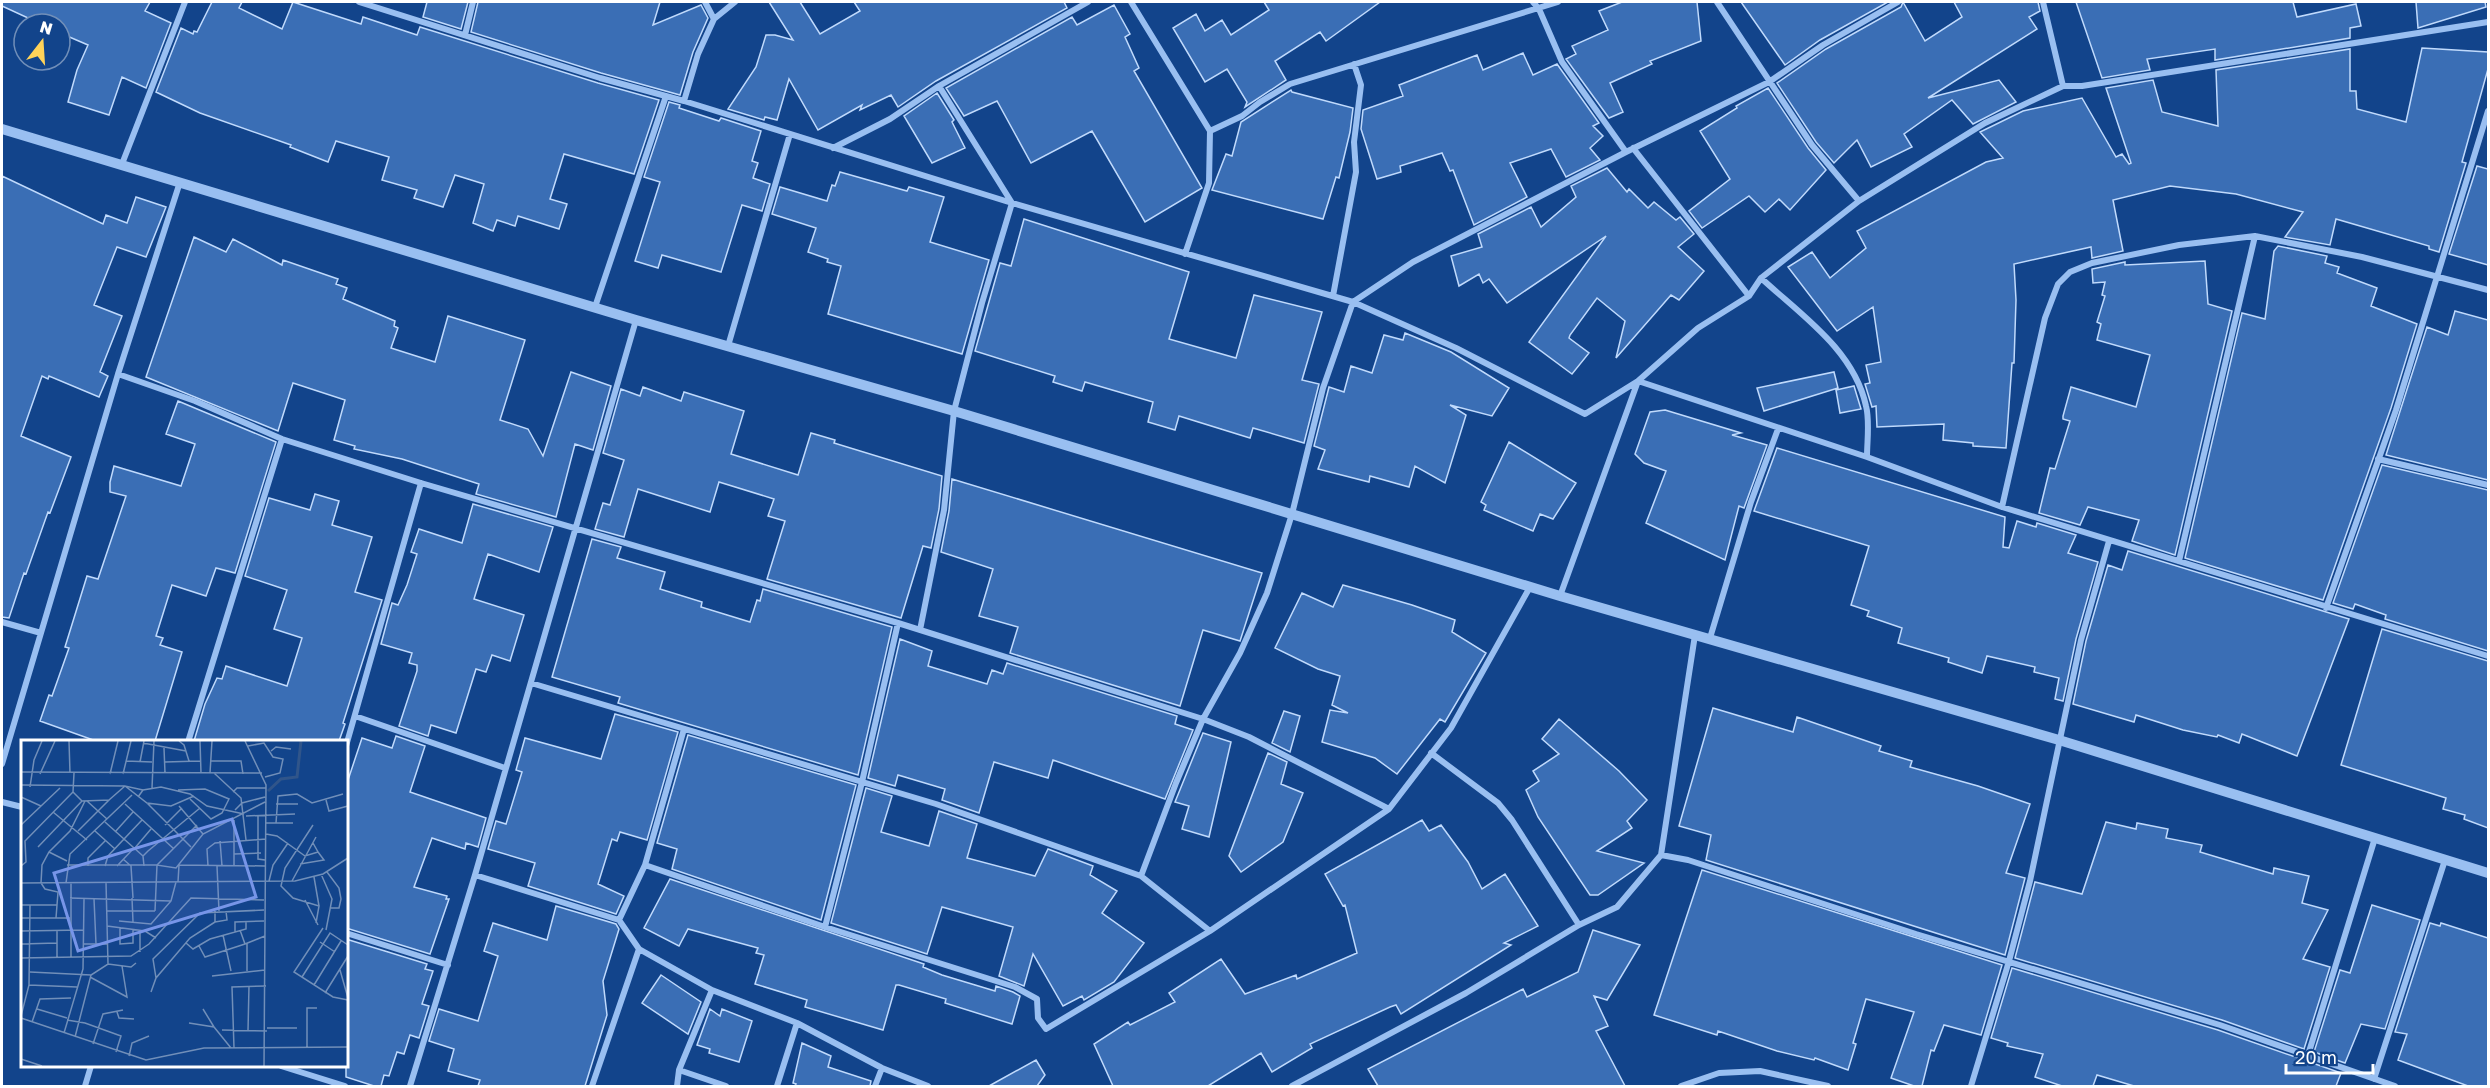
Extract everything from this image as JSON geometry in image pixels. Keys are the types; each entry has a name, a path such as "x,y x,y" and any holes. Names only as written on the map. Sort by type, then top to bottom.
{"street":[{"path":"122,164 185,2"},
{"path":"359,2 1012,203 1353,302 1456,348 1585,414 1638,381 1698,328 1749,296 1761,279 1859,201 1985,123 2063,86 2082,87 2488,22"},
{"path":"465,35 473,2"},
{"path":"705,2 714,19"},
{"path":"684,101 698,54 714,19 735,2"},
{"path":"833,148 890,119 939,86 1088,2"},
{"path":"1131,2 1210,131 1209,183 1185,254"},
{"path":"1533,2 1539,9 1562,62 1629,150 1749,296"},
{"path":"1210,131 1242,116 1290,84 1558,2"},
{"path":"1717,2 1812,145 1859,201"},
{"path":"1141,876 1203,719 1240,653 1267,593 1292,514 1323,388 1353,302 1413,261 1629,150 1769,82 1823,45 1898,2"},
{"path":"2043,2 2063,86"},
{"path":"1333,296 1356,172 1354,142 1361,85 1354,64"},
{"path":"920,630 944,510 954,411 982,303 1012,203 939,86"},
{"path":"595,308 666,96"},
{"path":"2326,608 2439,276 2488,111"},
{"path":"2,129 595,308 954,411 1560,596 2059,740 2488,873"},
{"path":"728,346 790,134"},
{"path":"2,764 118,374 180,182"},
{"path":"2179,561 2255,236"},
{"path":"2002,507 2045,318 2058,284 2070,272 2092,263 2179,245 2255,236 2362,257 2488,290"},
{"path":"1761,279 1839,349 1867,407 1867,457"},
{"path":"410,1086 475,874 636,320"},
{"path":"118,374 195,401 282,439 421,483 898,623 1203,719 1249,737 1389,809"},
{"path":"1638,381 1867,457 2002,507 2326,608 2488,655"},
{"path":"1560,596 1638,381"},
{"path":"1710,638 1752,502 1778,429"},
{"path":"188,740 282,439"},
{"path":"2378,459 2488,485"},
{"path":"348,740 421,483"},
{"path":"1971,1086 2009,961 2030,881 2081,640 2109,541"},
{"path":"645,866 825,927 1015,987 1037,999 1038,1018 1046,1029 1210,931 1389,809 1451,728 1530,587"},
{"path":"2,622 41,633"},
{"path":"825,927 862,782 898,623"},
{"path":"1292,1086 1466,993 1579,925 1617,907 1661,855 1695,635"},
{"path":"531,683 936,804 1141,876 1210,931"},
{"path":"355,716 505,768"},
{"path":"619,920 645,866 684,729"},
{"path":"1431,753 1498,803 1512,820 1579,925"},
{"path":"2,801 21,807"},
{"path":"2308,1055 2374,838"},
{"path":"1661,855 1688,860 1916,934 2220,1025 2396,1086"},
{"path":"2374,1078 2445,860"},
{"path":"475,874 619,920 639,949 712,990 797,1023 882,1068 928,1086"},
{"path":"348,934 448,965"},
{"path":"592,1086 639,949"},
{"path":"677,1086 679,1070 712,990"},
{"path":"777,1086 797,1023"},
{"path":"84,1086 90,1067"},
{"path":"287,1067 345,1086"},
{"path":"875,1086 882,1068"},
{"path":"679,1070 726,1086"},
{"path":"1681,1086 1719,1073 1760,1071 1828,1086"}],"building":[{"path":"2,2 150,2 145,11 171,23 146,88 122,77 109,115 68,102 77,70 88,45 72,38 72,12 15,12 2,6"},
{"path":"212,2 242,2 239,8 282,29 293,2 361,24 363,17 417,35 420,27 659,100 634,174 564,154 550,199 567,204 559,229 518,216 515,226 497,220 493,231 473,223 484,184 455,175 443,207 414,198 417,190 382,180 389,157 336,141 328,162 290,147 291,145 200,113 156,92 181,28 193,34 194,31 197,32"},
{"path":"427,2 468,2 461,29 423,17"},
{"path":"478,2 660,2 653,25 701,5 708,18 693,52 680,95 471,32"},
{"path":"769,2 800,2 820,34 860,11 854,2 1064,2 1067,8 936,81 898,107 891,95 860,110 862,105 818,130 789,79 777,120 765,117 764,120 728,109 756,67 766,35 793,40"},
{"path":"1264,2 1380,2 1326,41 1320,32 1275,61 1286,80 1245,107 1247,102 1227,69 1205,82 1173,28 1196,14 1205,31 1222,20 1231,35 1269,10"},
{"path":"1622,2 1697,2 1701,41 1650,61 1652,64 1610,83 1623,112 1609,118 1566,59 1576,54 1572,46 1608,30 1599,11"},
{"path":"1741,2 1888,2 1820,40 1785,65"},
{"path":"1903,2 1925,41 1962,17 1954,2 2038,2 2040,11 2029,17 2037,29 1928,98 1999,80 2016,102 1973,124 1952,100 1904,134 1912,147 1871,167 1857,140 1834,163 1816,142 1777,83 1826,49 1901,7"},
{"path":"2076,2 2293,2 2297,17 2356,4 2361,26 2350,28 2350,38 2215,60 2215,49 2147,59 2150,70 2102,78"},
{"path":"2416,2 2485,2 2486,7 2418,28"},
{"path":"1114,5 1130,34 1125,37 1139,68 1134,71 1202,188 1145,222 1092,131 1031,163 997,101 964,116 946,88 1072,17 1077,25"},
{"path":"2422,48 2488,52 2488,69 2462,162 2466,163 2439,252 2429,249 2429,246 2336,219 2330,245 2285,237 2303,212 2236,194 2170,186 2113,200 2123,251 2092,258 2091,247 2014,264 2016,300 2014,363 2012,363 2006,448 1973,446 1973,443 1943,440 1944,424 1877,427 1876,406 1872,407 1865,384 1870,383 1866,365 1881,362 1873,307 1837,331 1788,267 1812,252 1830,278 1866,248 1857,231 1986,162 2003,158 1980,132 2023,111 2082,98 2116,157 2122,154 2129,164 2131,163 2106,88 2153,80 2162,112 2218,126 2216,70 2350,49 2350,91 2356,91 2357,109 2406,122"},
{"path":"1523,53 1533,75 1557,64 1599,123 1593,126 1603,136 1590,148 1600,160 1566,177 1551,149 1510,163 1527,197 1474,225 1453,170 1450,171 1442,153 1400,166 1401,172 1377,179 1361,129 1363,110 1403,96 1399,85 1477,55 1483,70"},
{"path":"1768,88 1808,148 1826,170 1790,210 1779,199 1765,212 1749,196 1702,228 1689,211 1730,179 1700,131 1737,108 1736,106"},
{"path":"1291,90 1353,108 1339,178 1336,177 1323,219 1212,190 1226,154 1232,156 1241,122"},
{"path":"937,93 954,120 952,122 965,148 932,163 904,116"},
{"path":"669,102 680,105 679,108 719,121 721,118 761,131 752,161 758,163 753,178 770,184 762,211 742,205 721,272 662,255 658,268 635,261 660,182 644,177"},
{"path":"2477,166 2488,169 2488,265 2449,254"},
{"path":"1607,168 1627,192 1629,189 1648,208 1654,202 1676,220 1680,217 1694,234 1678,247 1704,271 1679,300 1671,295 1616,358 1625,321 1597,298 1569,338 1589,353 1572,374 1529,342 1606,236 1507,303 1489,279 1483,283 1479,274 1459,286 1451,256 1482,247 1478,234 1531,207 1541,227 1576,197 1571,186"},
{"path":"840,172 907,191 909,187 944,197 930,242 989,260 962,354 828,314 841,266 808,252 816,228 772,214 780,187 827,201 832,185 835,186"},
{"path":"2,176 103,224 106,215 127,223 136,197 166,207 146,257 117,247 94,305 122,316 100,372 108,376 99,397 49,376 48,379 42,376 21,436 71,457 26,574 24,573 9,618 2,617"},
{"path":"1024,219 1189,272 1169,339 1236,358 1254,295 1322,312 1302,380 1319,384 1304,443 1253,428 1250,438 1179,416 1175,430 1148,422 1153,402 1085,382 1082,391 1053,382 1055,376 975,351 1000,263 1011,266"},
{"path":"194,237 226,252 233,239 282,265 283,260 338,279 336,284 347,288 343,299 395,321 394,326 398,328 391,348 435,362 448,316 525,340 500,420 528,429 543,456 571,372 611,386 593,450 575,444 556,517 476,494 479,484 402,459 354,449 355,446 334,440 345,400 293,383 278,431 146,377"},
{"path":"2278,246 2327,256 2325,263 2339,267 2337,273 2377,288 2371,306 2417,324 2391,408 2323,600 2185,558 2242,313 2265,319 2274,251"},
{"path":"2205,261 2208,304 2232,311 2175,555 2132,541 2139,520 2088,507 2080,525 2039,513 2050,468 2055,469 2070,421 2063,419 2063,416 2071,387 2136,407 2150,355 2097,340 2101,324 2097,322 2105,296 2102,295 2105,282 2093,283 2092,269 2125,262 2125,265"},
{"path":"2455,311 2488,320 2488,480 2386,455 2427,327 2448,335"},
{"path":"1405,333 1451,352 1509,388 1492,416 1450,405 1466,415 1445,483 1415,466 1409,487 1370,476 1369,482 1318,469 1325,450 1314,446 1329,387 1344,392 1351,366 1372,373 1384,335 1403,340"},
{"path":"1834,372 1838,388 1764,411 1757,388"},
{"path":"1854,386 1861,409 1840,413 1836,390"},
{"path":"643,387 681,401 684,392 744,411 731,454 798,475 811,433 835,440 834,443 942,476 939,509 931,548 923,546 901,618 767,579 785,521 768,516 774,499 719,482 710,512 638,489 624,537 595,529 603,503 610,505 624,460 603,453 621,389 640,396"},
{"path":"178,401 276,442 235,573 216,568 206,596 172,585 156,636 163,638 160,645 182,652 155,740 93,740 40,721 49,695 52,696 69,648 65,647 87,576 98,579 126,496 110,492 114,466 181,486 195,444 166,434"},
{"path":"1665,410 1741,433 1732,435 1767,445 1744,508 1739,506 1725,560 1646,523 1666,471 1644,463 1635,454 1650,412"},
{"path":"1509,442 1576,483 1553,519 1540,514 1533,531 1484,510 1486,505 1481,502"},
{"path":"1777,448 2005,517 2003,547 2009,548 2017,521 2036,527 2037,523 2076,535 2068,553 2098,562 2076,639 2063,701 2055,699 2059,678 2034,672 2035,667 1987,656 1982,673 1948,662 1949,658 1898,643 1902,628 1867,616 1869,611 1851,605 1869,546 1754,511"},
{"path":"2382,465 2488,490 2488,651 2385,619 2386,615 2355,604 2353,609 2333,603"},
{"path":"952,479 1262,573 1240,641 1203,630 1180,706 1010,653 1018,627 979,616 993,569 941,552 949,511"},
{"path":"315,494 339,501 332,525 372,537 355,592 382,600 339,740 194,740 205,704 217,678 222,679 226,666 287,686 302,638 274,629 287,590 245,576 269,498 310,510"},
{"path":"473,504 553,527 539,572 488,554 474,599 524,615 510,661 492,655 486,672 476,669 456,733 431,725 428,736 399,726 417,671 417,665 409,663 412,653 381,644 392,603 398,605 407,585 417,554 411,552 419,529 462,543"},
{"path":"592,539 621,547 617,558 665,572 660,589 702,602 701,607 750,622 763,589 892,627 858,775 618,703 620,697 552,677"},
{"path":"2128,551 2349,619 2297,756 2242,734 2239,743 2218,735 2217,737 2183,730 2136,715 2134,722 2073,704 2086,641 2108,565 2122,570"},
{"path":"1343,585 1455,620 1452,632 1486,653 1445,722 1440,719 1397,774 1375,758 1322,742 1330,710 1348,713 1332,705 1340,676 1318,669 1275,648 1302,593 1333,607"},
{"path":"2382,629 2488,661 2488,828 2464,819 2465,815 2443,809 2446,798 2341,765"},
{"path":"900,639 932,651 928,666 987,684 992,670 1003,674 1007,663 1177,716 1175,724 1193,730 1165,799 1053,760 1048,778 994,762 979,813 942,800 945,789 898,775 895,786 868,778"},
{"path":"1713,708 1793,732 1797,717 1881,746 1879,751 1912,761 1910,767 1978,786 2030,804 2006,873 2025,878 2005,955 1706,860 1711,835 1679,826"},
{"path":"1284,711 1300,716 1290,752 1272,743"},
{"path":"615,714 678,732 647,840 620,832 617,841 612,839 598,884 624,896 616,914 528,886 535,863 488,849 496,821 506,824 522,772 516,770 525,738 601,759"},
{"path":"1559,719 1619,771 1647,800 1627,821 1632,828 1597,851 1644,863 1598,895 1590,895 1538,817 1526,790 1539,781 1533,771 1559,754 1542,739"},
{"path":"1203,733 1231,742 1209,837 1182,829 1189,806 1175,802"},
{"path":"688,735 856,785 821,920 672,869 677,849 657,843"},
{"path":"396,736 425,746 410,792 486,818 478,847 466,843 465,849 432,838 414,887 447,896 446,899 449,899 430,954 348,929 348,780 362,738 392,748"},
{"path":"1268,753 1287,762 1281,784 1303,793 1283,842 1241,872 1229,856"},
{"path":"866,788 892,796 881,832 929,846 939,811 977,824 967,858 1035,876 1048,849 1093,866 1090,875 1117,891 1102,913 1144,943 1114,982 1084,1000 1082,996 1063,1006 1033,954 1024,986 999,976 1013,927 942,907 927,954 831,923"},
{"path":"1422,820 1429,831 1441,825 1468,862 1482,889 1505,874 1538,926 1504,943 1511,945 1401,1014 1396,1005 1390,1007 1310,1044 1312,1048 1272,1072 1261,1053 1208,1086 1113,1086 1094,1044 1128,1022 1130,1025 1175,1002 1169,993 1221,959 1245,994 1296,975 1297,979 1357,953 1345,905 1343,906 1325,874"},
{"path":"2106,822 2136,829 2137,823 2168,829 2166,838 2202,845 2200,852 2273,874 2274,868 2309,876 2302,903 2328,910 2303,959 2330,967 2304,1049 2222,1020 2015,958 2035,882 2082,894"},
{"path":"1702,870 2002,965 1981,1035 1944,1025 1934,1051 1931,1050 1922,1086 1914,1086 1891,1078 1914,1012 1866,999 1848,1070 1815,1058 1814,1060 1777,1051 1718,1031 1717,1035 1654,1015"},
{"path":"670,879 924,964 923,967 942,975 995,991 996,986 1013,992 1020,996 1012,1024 945,1003 946,999 899,985 896,985 883,1030 805,1007 807,1000 755,984 764,955 756,953 758,948 688,929 679,946 644,928"},
{"path":"2372,905 2420,920 2385,1029 2361,1024 2345,1063 2314,1052 2340,970 2350,973"},
{"path":"556,906 616,924 619,929 603,981 607,1015 585,1086 478,1086 480,1080 448,1071 454,1049 429,1041 439,1009 478,1021 498,956 484,951 493,923 547,940"},
{"path":"2430,923 2440,926 2441,923 2488,938 2488,1086 2468,1086 2398,1060 2407,1034 2395,1032"},
{"path":"1593,930 1640,945 1607,1000 1594,996 1608,1026 1596,1031 1625,1086 1378,1086 1368,1069 1523,989 1527,997 1578,972"},
{"path":"348,940 427,964 425,969 433,971 422,1004 429,1006 419,1038 410,1035 404,1054 397,1052 389,1076 384,1075 381,1086 346,1077 346,1067 348,1067"},
{"path":"2012,968 2218,1030 2341,1073 2336,1086 2134,1086 2097,1075 2093,1086 2062,1086 2035,1077 2043,1054 2007,1046 2008,1043 1991,1038"},
{"path":"661,975 701,1002 688,1034 642,1003"},
{"path":"710,1009 720,1016 722,1009 752,1021 739,1062 709,1053 710,1049 697,1045"},
{"path":"802,1043 831,1056 828,1067 871,1081 870,1086 795,1086 796,1084 793,1083"},
{"path":"1036,1060 1045,1075 1037,1086 989,1086"}]}
